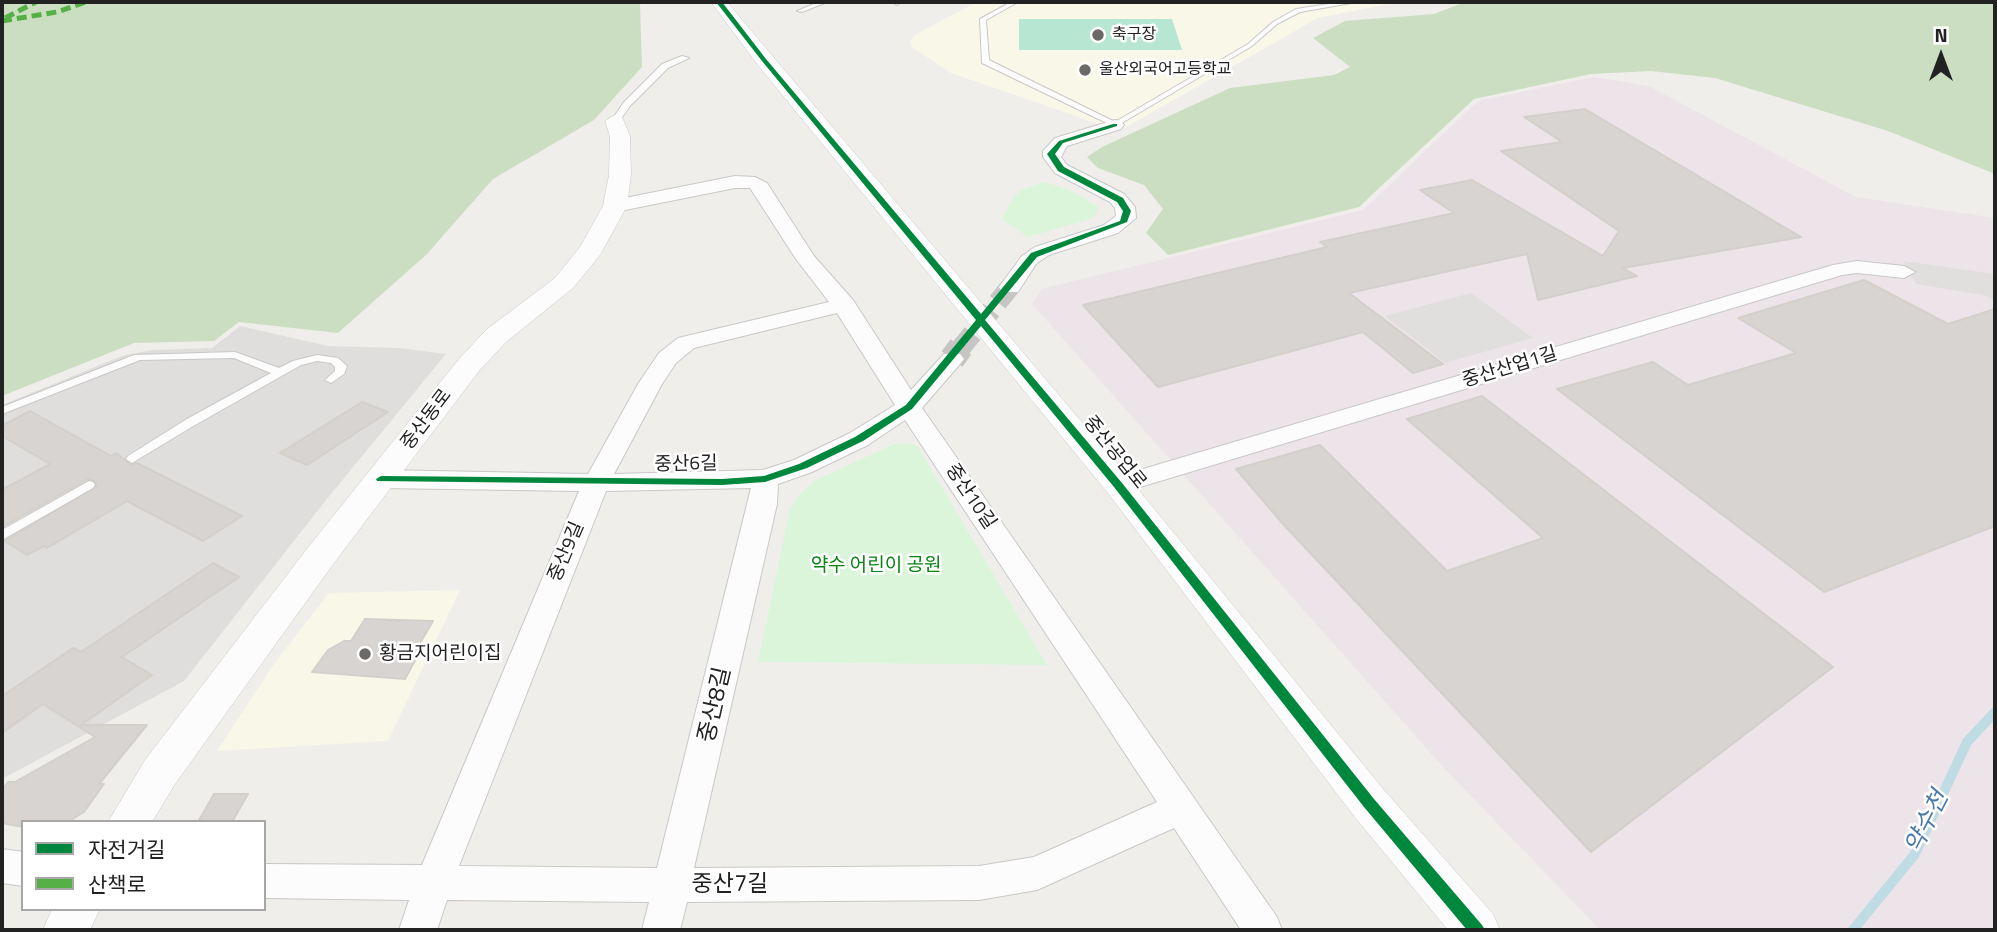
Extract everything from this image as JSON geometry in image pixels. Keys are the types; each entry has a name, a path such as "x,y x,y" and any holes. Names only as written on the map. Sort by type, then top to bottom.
{"street":[{"name":"중산공업로","path":"719,2 764,60 1118,485 1368,803 1477,930"},
{"name":"중산동로","path":"130,820 168,761 468,365 496,336 564,283 591,250 615,206 620,149 615,121"},
{"path":"1010,287 1029,260 1042,251 1111,229 1126,218 1125,207 1120,200 1061,169 1052,157 1052,150 1061,142 1115,125"},
{"name":"중산10길","path":"615,206 735,182 755,183 806,259 845,305 909,407 1263,930"},
{"name":"중산산업1길","path":"1118,485 1840,269 1857,267 1904,272"},
{"name":"중산9길","path":"418,930 434,882 596,483 667,358 686,343 845,305"},
{"name":"중산6길","path":"382,479 596,483 765,479 803,466 859,439 909,407 953,359"},
{"name":"중산8길","path":"661,930 674,885 763,504 765,479"},
{"name":"중산7길","path":"266,881 674,885 979,883 1038,873 1181,808"},
{"path":"2,866 21,869"},
{"path":"66,930 76,911"}],"lane":[{"path":"800,11 824,2"},
{"path":"1015,2 983,19 985,61 1115,125 1250,45 1275,23 1298,10 1354,2"},
{"path":"615,121 627,104 665,66 685,58"},
{"path":"2,411 138,357 235,355 279,372"},
{"path":"132,459 279,372 317,358 334,360 341,366 340,372 331,380"},
{"path":"2,536 89,485"}],"shaded area":[{"name":"울산외국어고등학교","path":"977,2 1399,2 1318,18 1119,131 951,73 912,47 910,41 916,34"},
{"path":"1594,77 1649,86 1856,197 1995,218 1995,930 1600,930 1443,767 1032,304 1042,289 1363,210 1478,101"},
{"path":"1903,261 1995,274 1995,301 1983,295 1916,284"},
{"path":"1471,293 1533,338 1445,363 1385,316"},
{"path":"240,326 328,346 400,348 446,354 326,500 184,681 2,779 2,405 122,356 151,350 212,348"},
{"path":"460,590 388,741 217,751 276,661 329,593"}],"green space":[{"path":"2,2 640,2 642,67 594,120 493,179 426,255 338,333 239,322 214,341 134,343 2,396"},
{"path":"1465,2 1995,2 1995,174 1888,131 1715,78 1651,71 1591,74 1474,99 1359,207 1168,255 1146,233 1163,209 1144,185 1098,168 1087,157 1102,147 1230,88 1334,75 1350,67 1313,38 1345,21 1434,14"},
{"name":"축구장","path":"1019,19 1172,19 1182,50 1019,50"},
{"path":"1045,182 1074,192 1098,207 1096,215 1028,237 1002,219 1013,197 1023,189"},
{"name":"약수 어린이 공원","path":"907,443 918,447 1047,665 758,662 790,509 798,496 814,481 894,444"}],"building":[{"path":"1585,109 1801,237 1623,268 1637,276 1538,300 1527,254 1349,293 1443,364 1413,373 1363,332 1158,387 1083,305 1327,247 1320,242 1454,213 1420,190 1472,180 1603,256 1619,231 1501,151 1562,142 1524,117"},
{"path":"1864,280 1948,324 1995,309 1995,526 1824,592 1557,389 1653,362 1688,385 1796,353 1738,318"},
{"path":"1482,396 1833,667 1591,852 1283,524 1236,469 1320,445 1447,571 1543,538 1407,419"},
{"path":"362,402 388,412 307,465 280,453"},
{"path":"30,411 111,456 116,453 131,465 137,463 242,516 203,541 127,501 47,548 44,546 27,555 5,541 97,486 95,481 88,479 2,527 2,490 50,464 2,436 2,426"},
{"path":"213,563 239,577 122,657 152,675 81,725 147,725 99,784 104,784 84,812 71,820 21,820 21,827 2,823 2,790 8,782 15,782 95,737 43,704 2,733 2,696 73,648 81,652"},
{"path":"365,619 433,621 413,655 418,655 405,679 312,672 328,650 344,641 351,641"},
{"path":"214,794 248,794 233,820 199,820"}],"waterway":[{"name":"약수천","path":"1853,930 1915,854 1967,742 1995,712"}],"tunnel":[{"path":"960,349 1010,287"},
{"path":"952,359 961,347"}],"marked path":[{"path":"5,18 36,2"},
{"path":"2,21 57,12 86,2"}],"cycle path":[{"path":"719,2 764,60 1118,485 1369,803 1477,930"},
{"path":"381,479 722,482 765,479 803,466 859,439 909,407 1034,255 1123,222 1127,211 1120,200 1061,169 1051,154 1061,142 1115,125"}],"place":[{"name":"축구장","path":"1098,35"},
{"name":"울산외국어고등학교","path":"1085,70"},
{"name":"황금지어린이집","path":"365,654"}]}
